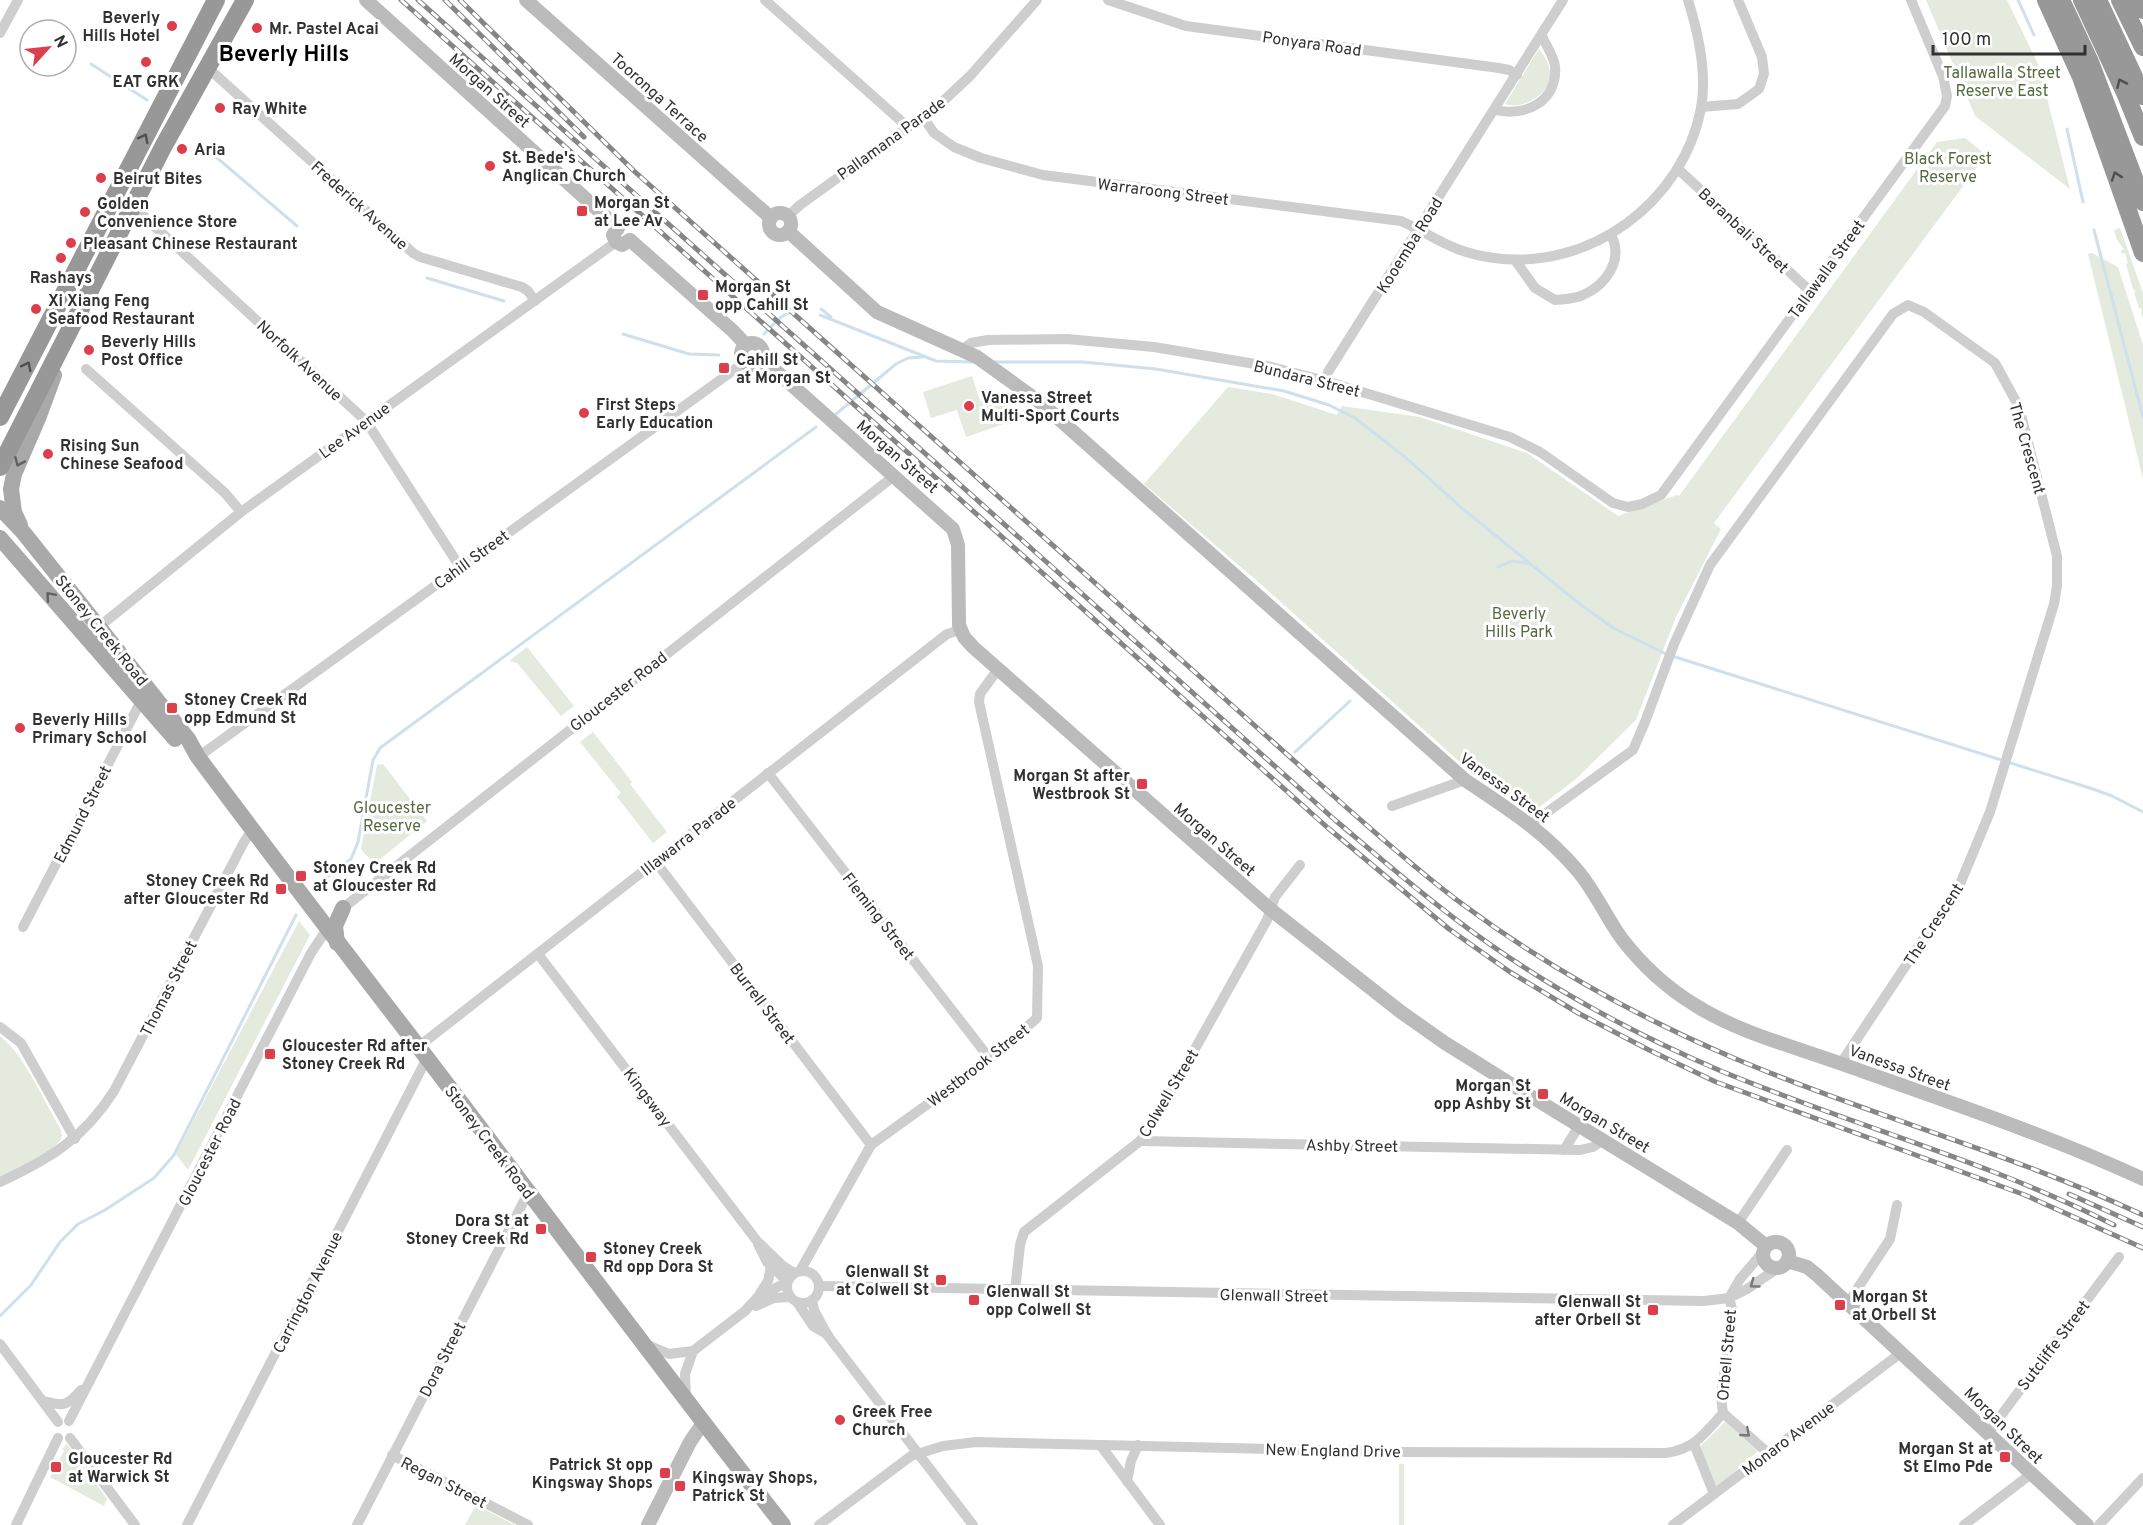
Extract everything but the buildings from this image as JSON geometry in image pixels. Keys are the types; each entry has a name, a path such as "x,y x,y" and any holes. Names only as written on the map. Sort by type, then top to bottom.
{"highway":[{"path":"0,417 216,0"},
{"path":"0,466 131,208 245,0"},
{"path":"2046,0 2081,77 2143,253"},
{"path":"2061,0 2090,62 2143,202"},
{"path":"2082,0 2143,137"},
{"path":"2098,0 2143,96"},
{"path":"2120,0 2143,47"},
{"path":"2138,0 2143,10"}],"main road":[{"path":"23,532 14,512 11,489 14,474 39,416 54,374 61,345"},
{"name":"Stoney Creek Road","path":"0,508 23,532 100,626 188,739 198,757 314,913 783,1525"},
{"name":"Stoney Creek Road","path":"0,538 181,745 198,757"},
{"path":"314,913 343,908"},
{"path":"338,943 335,926 343,908"}],"street":[{"path":"0,33 18,0"},
{"name":"Morgan Street","path":"366,0 618,228 613,235 623,241"},
{"name":"Tooronga Terrace","path":"526,0 771,218"},
{"path":"765,0 901,121 907,129"},
{"name":"Pallamana Parade","path":"788,216 800,205 940,105 970,76 1037,0"},
{"name":"Ponyara Road","path":"1108,0 1186,26 1499,68 1517,75"},
{"name":"Kooemba Road","path":"1326,381 1328,372 1563,0"},
{"name":"Warraroong Street","path":"923,117 934,133 954,147 981,158 1043,175 1401,221 1454,249 1474,255 1515,260 1561,254 1592,244 1611,235 1631,221 1651,202 1678,169 1701,107 1700,57 1696,27 1688,0"},
{"path":"1701,107 1738,104 1759,89 1764,74 1762,57 1738,0"},
{"name":"Tallawalla Street","path":"1628,507 1642,504 1661,495 1945,106 1947,96 1943,76 1911,0"},
{"path":"1495,110 1508,113 1526,110 1544,99 1554,86 1555,65 1542,36"},
{"name":"Frederick Avenue","path":"207,67 413,253 522,287 535,301"},
{"name":"Baranbali Street","path":"1678,169 1810,291"},
{"name":"Norfolk Avenue","path":"131,208 141,214 366,420 460,567"},
{"path":"779,213 788,216 791,222 788,231 782,234 775,233 770,225 771,218 779,213"},
{"path":"788,231 877,312 963,349"},
{"path":"1515,260 1535,288 1555,300 1581,296 1605,281 1616,259 1616,244 1611,235"},
{"path":"623,241 733,331 746,345"},
{"name":"Lee Avenue","path":"100,626 241,512 366,420 623,241"},
{"name":"The Crescent","path":"1531,824 1633,750 1646,722 1664,667 1710,565 1893,314 1908,305 1924,312 1995,363 2019,407 2057,556 2057,586 2054,604 1990,812 1960,884 1841,1064"},
{"name":"Bundara Street","path":"963,349 971,343 988,340 1067,339 1154,347 1267,366 1326,381 1510,437 1540,452 1613,503 1628,507"},
{"path":"754,342 760,346 764,355 760,362 754,365 745,362 741,352 746,345 754,342"},
{"name":"Vanessa Street","path":"963,349 1041,403 1465,780 1531,824 1580,873 1621,937 1640,961 1663,982 1697,1007 1781,1043 2026,1130 2143,1179"},
{"name":"Cahill Street","path":"198,757 745,362"},
{"name":"Morgan Street","path":"760,362 776,371 943,518 957,536 960,630 973,647 1270,909 1335,962 1445,1043 1738,1223 1764,1249"},
{"path":"86,369 225,494 241,512"},
{"name":"Gloucester Road","path":"343,908 894,476"},
{"name":"Illawarra Parade","path":"423,1053 538,954 655,861 947,634 960,630"},
{"name":"Westbrook Street","path":"796,1276 809,1266 811,1252 871,1145 990,1059 1037,1018 1038,966 979,702 980,694 998,669"},
{"name":"Edmund Street","path":"23,927 141,700"},
{"name":"Fleming Street","path":"768,773 990,1059"},
{"path":"1392,806 1465,780"},
{"name":"Thomas Street","path":"0,1182 26,1170 75,1139 100,1114 252,830"},
{"name":"Burrell Street","path":"655,861 871,1145"},
{"name":"Colwell Street","path":"1015,1291 1020,1245 1024,1232 1140,1141 1158,1115 1267,920 1275,897 1300,866"},
{"name":"Gloucester Road","path":"63,1422 93,1377 306,963 327,928"},
{"name":"Kingsway","path":"538,954 757,1241 796,1276"},
{"path":"0,1028 21,1043 75,1139"},
{"name":"Carrington Avenue","path":"187,1525 423,1053"},
{"path":"1564,1150 1579,1126"},
{"name":"Ashby Street","path":"1140,1141 1564,1150 1587,1149 1603,1140"},
{"path":"1738,1223 1787,1150"},
{"name":"Dora Street","path":"357,1525 528,1193"},
{"path":"1848,1303 1890,1239 1897,1205"},
{"name":"Kingsway","path":"757,1241 771,1266 796,1276"},
{"path":"1776,1241 1784,1244 1789,1252 1783,1264 1767,1264 1762,1256 1764,1249 1776,1241"},
{"name":"Orbell Street","path":"1729,1298 1740,1279 1764,1249"},
{"name":"Sutcliffe Street","path":"1988,1433 2119,1257"},
{"name":"Morgan Street","path":"1783,1264 1807,1267 1902,1352 2087,1525"},
{"name":"Orbell Street","path":"1729,1298 1747,1289 1783,1264"},
{"path":"642,1342 664,1353 693,1351 745,1311 757,1298 768,1281 771,1266"},
{"path":"757,1298 796,1276 818,1281 818,1292 813,1300 814,1310 828,1336 973,1525"},
{"path":"796,1276 787,1290 813,1326 828,1336"},
{"name":"Glenwall Street","path":"819,1286 1704,1301 1729,1298"},
{"path":"745,1311 774,1298 808,1302 813,1300"},
{"name":"Orbell Street","path":"1729,1298 1732,1305 1732,1321 1721,1397 1723,1413 1768,1453"},
{"path":"0,1344 43,1401 74,1430 64,1438 16,1525"},
{"path":"687,1402 685,1374 693,1351"},
{"name":"Monaro Avenue","path":"1673,1525 1902,1352"},
{"name":"Gloucester Road","path":"43,1401 59,1405 68,1404 93,1377"},
{"name":"Orbell Street","path":"1694,1444 1723,1413"},
{"path":"63,1422 54,1430 64,1438 135,1525"},
{"path":"648,1525 690,1442 703,1423"},
{"name":"New England Drive","path":"819,1525 904,1460 918,1453 943,1446 976,1442 1402,1452 1656,1454 1677,1452 1694,1444"},
{"path":"1694,1444 1714,1494"},
{"path":"1127,1481 1131,1461 1138,1445"},
{"path":"1101,1446 1160,1525"},
{"name":"Regan Street","path":"392,1455 528,1525"},
{"path":"1964,1525 2031,1474"},
{"path":"2099,1525 2143,1478"}],"green space":[{"name":"Tallawalla Street Reserve East","path":"1926,0 2007,0 2039,66 2070,189 1975,116"},
{"path":"1539,49 1550,70 1549,83 1540,95 1532,100 1515,105 1505,104"},
{"name":"Beverly Hills Park","path":"1965,138 1986,155 1714,523 1721,529 1676,617 1636,720 1576,779 1538,808 1523,807 1471,772 1256,580 1144,484 1228,387 1272,394 1337,415 1342,406 1420,417 1527,453 1618,516 1679,496 1937,142"},
{"path":"2120,228 2143,293 2143,320 2126,264 2128,263 2125,253 2122,254 2121,251 2124,249 2117,240 2114,230"},
{"path":"2092,253 2118,267 2143,345 2143,479 2088,254"},
{"name":"Vanessa Street Multi-Sport Courts","path":"972,376 980,401 1006,393 1015,420 966,437 957,410 931,418 923,392"},
{"path":"527,647 574,706 561,716 517,663 509,661"},
{"path":"593,732 667,832 653,843 617,797 621,793 580,742"},
{"name":"Gloucester Reserve","path":"383,764 427,821 374,864 361,849 377,765"},
{"path":"299,921 310,935 188,1170 176,1154"},
{"path":"0,1036 25,1066 60,1128 62,1136 45,1155 7,1175 0,1176"},
{"path":"1725,1422 1758,1451 1717,1488 1699,1448"},
{"path":"67,1444 107,1499 104,1506 50,1477 64,1451 62,1449"},
{"path":"1399,1464 1404,1464 1404,1525 1399,1525"},
{"path":"476,1505 515,1525 465,1525"}],"waterway":[{"path":"2018,0 2034,35"},
{"path":"91,64 147,100"},
{"path":"2067,129 2083,202"},
{"path":"216,157 297,226"},
{"path":"2094,230 2143,417"},
{"path":"427,278 504,301"},
{"path":"764,334 786,314 804,309"},
{"path":"821,309 831,317"},
{"path":"820,315 936,361 974,362"},
{"path":"623,334 689,354 719,355"},
{"path":"836,414 896,364 908,358 922,357"},
{"path":"993,362 1083,362 1156,369 1284,391 1329,405 1355,418 1405,457 1463,509 1576,601 1613,628 1666,654"},
{"path":"318,884 351,859 358,842 373,760 380,748 816,427"},
{"path":"1498,567 1512,561 1531,564"},
{"path":"1672,656 2093,789 2143,812"},
{"path":"1295,752 1350,701"},
{"path":"0,1316 31,1285 60,1242 78,1224 105,1210 154,1178 174,1155 296,915"}],"railway":[{"path":"401,0 1328,828 1449,929 1510,972 1578,1013 1716,1082 2025,1195 2143,1248"},
{"path":"418,0 1335,820 1485,941 1583,1003 1651,1039 1721,1071 1969,1162 2066,1202 2114,1225"},
{"path":"445,0 584,137"},
{"path":"460,0 634,171 1347,808 1420,871 1465,906 1527,949 1592,988 1694,1041 1780,1077 1989,1152 2092,1192 2143,1215"},
{"path":"2069,1194 2143,1227"}],"place":[{"name":"Beverly Hills Hotel","path":"172,26"},
{"name":"Mr. Pastel Acai","path":"257,28"},
{"name":"EAT GRK","path":"146,62"},
{"name":"Ray White","path":"220,108"},
{"name":"Aria","path":"182,149"},
{"name":"St. Bede's Anglican Church","path":"490,166"},
{"name":"Beirut Bites","path":"101,178"},
{"name":"Morgan St at Lee Av","path":"582,211"},
{"name":"Golden Convenience Store","path":"85,212"},
{"name":"Pleasant Chinese Restaurant","path":"71,243"},
{"name":"Rashays","path":"61,258"},
{"name":"Morgan St opp Cahill St","path":"703,295"},
{"name":"Xi Xiang Feng Seafood Restaurant","path":"36,309"},
{"name":"Beverly Hills Post Office","path":"89,350"},
{"name":"Cahill St at Morgan St","path":"724,368"},
{"name":"Vanessa Street Multi-Sport Courts","path":"969,406"},
{"name":"First Steps Early Education","path":"584,413"},
{"name":"Rising Sun Chinese Seafood","path":"48,454"},
{"name":"Stoney Creek Rd opp Edmund St","path":"172,708"},
{"name":"Beverly Hills Primary School","path":"20,728"},
{"name":"Morgan St after Westbrook St","path":"1142,784"},
{"name":"Stoney Creek Rd at Gloucester Rd","path":"301,876"},
{"name":"Stoney Creek Rd after Gloucester Rd","path":"281,889"},
{"name":"Gloucester Rd after Stoney Creek Rd","path":"270,1054"},
{"name":"Morgan St opp Ashby St","path":"1543,1094"},
{"name":"Dora St at Stoney Creek Rd","path":"541,1229"},
{"name":"Stoney Creek Rd opp Dora St","path":"591,1257"},
{"name":"Glenwall St at Colwell St","path":"941,1280"},
{"name":"Glenwall St opp Colwell St","path":"974,1300"},
{"name":"Morgan St at Orbell St","path":"1840,1305"},
{"name":"Glenwall St after Orbell St","path":"1653,1310"},
{"name":"Greek Free Church","path":"840,1420"},
{"name":"Morgan St at St Elmo Pde","path":"2005,1457"},
{"name":"Gloucester Rd at Warwick St","path":"56,1467"},
{"name":"Patrick St opp Kingsway Shops","path":"665,1473"},
{"name":"Kingsway Shops, Patrick St","path":"680,1486"}],"district":[{"name":"Beverly Hills","path":"284,53"}],"park label":[{"name":"Black Forest Reserve","path":"1948,167"}]}
